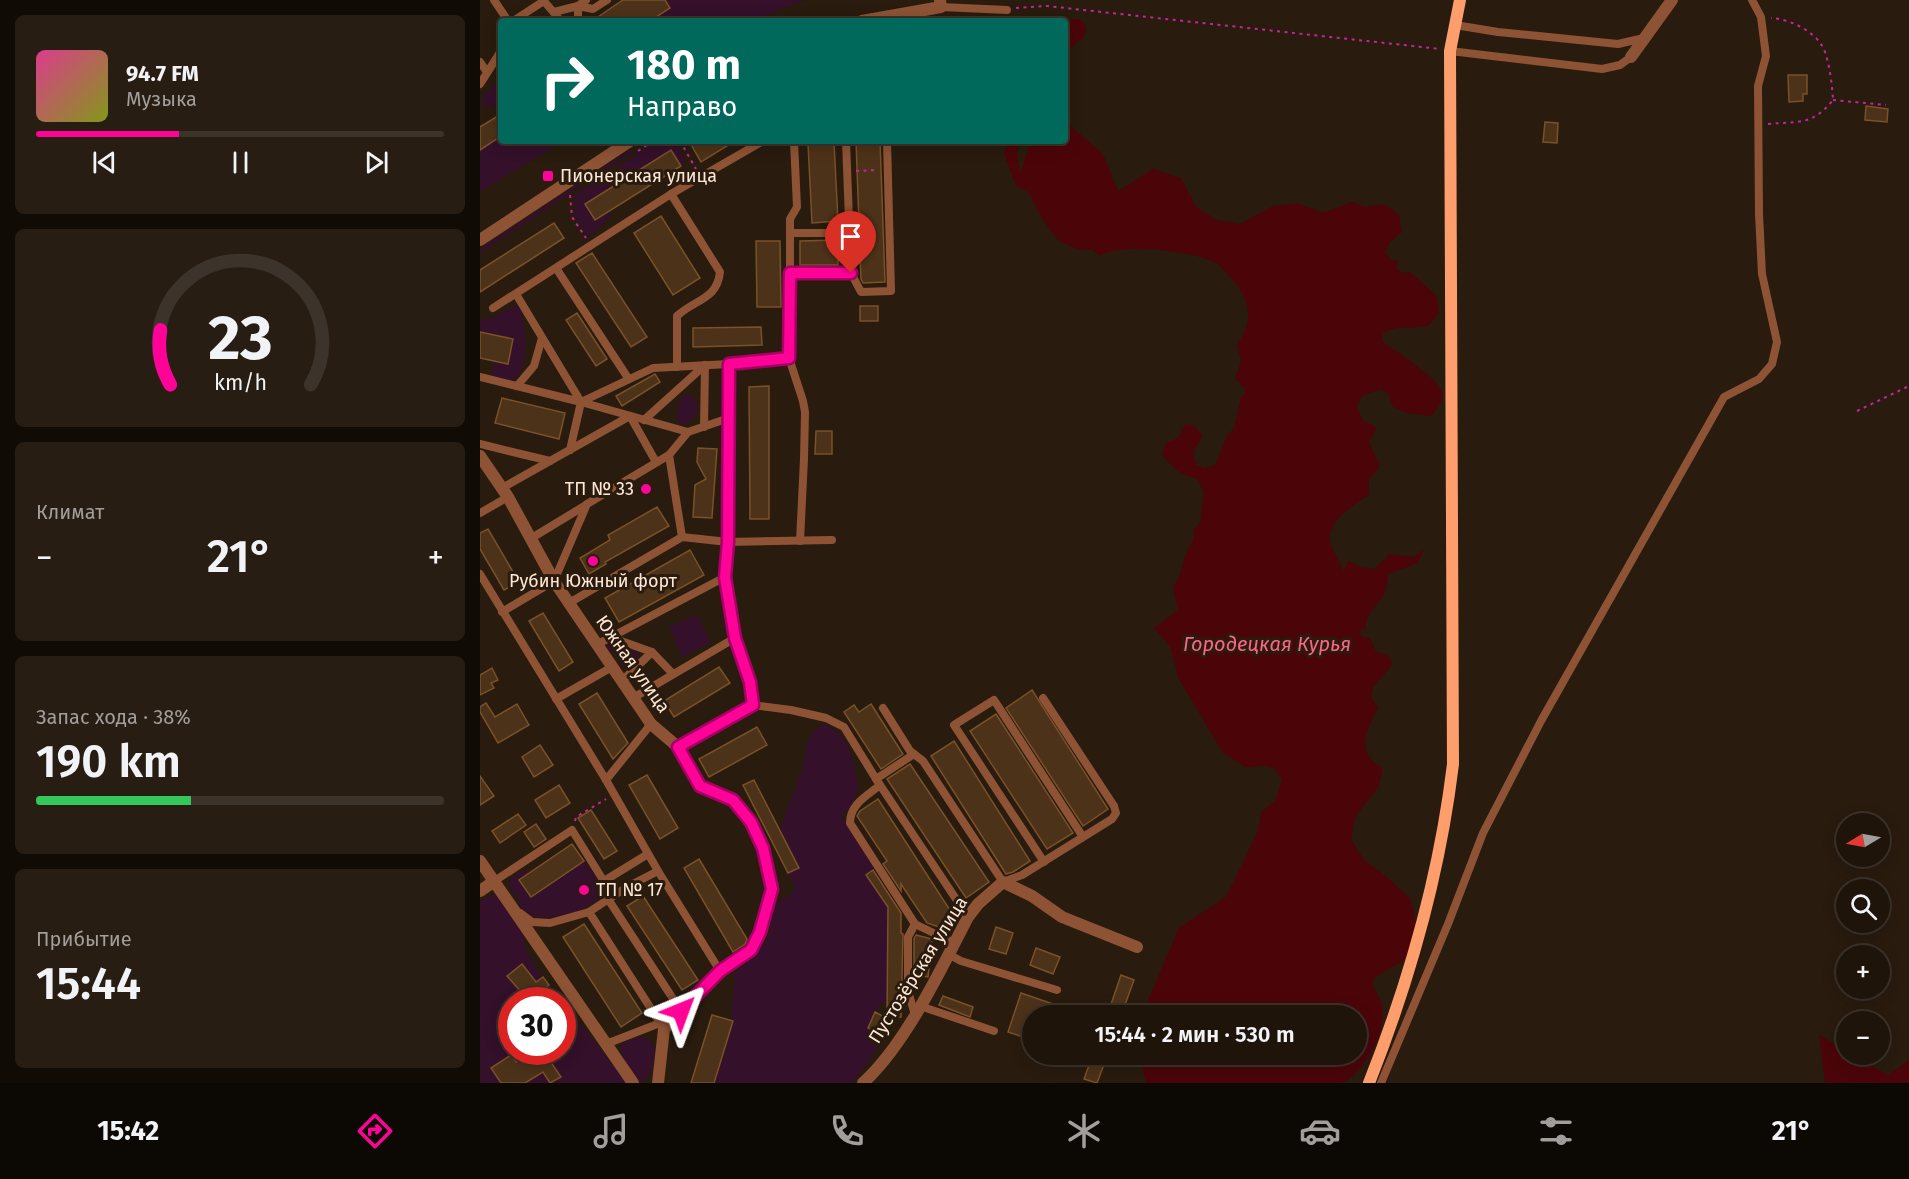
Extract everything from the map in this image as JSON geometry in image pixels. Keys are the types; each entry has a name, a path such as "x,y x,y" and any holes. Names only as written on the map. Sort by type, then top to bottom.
{"main road":[{"path":"1369,1083 1386,1040 1420,930 1449,800 1453,764 1450,51 1460,0"}],"street":[{"path":"1631,57 1672,0"},
{"path":"876,18 941,4"},
{"path":"480,240 625,144"},
{"path":"753,705 750,682 735,638 725,577 728,542 729,364 789,358 790,273"},
{"name":"Южная улица","path":"480,456 505,493 554,581 651,724 678,747 700,786 733,800 751,822 763,848 772,889 760,932 751,950 720,971 681,1011 662,1026"},
{"path":"480,861 633,1083"},
{"path":"480,891 494,882"},
{"path":"1003,882 1032,896 1062,917 1137,947"},
{"name":"Пустозёрская улица","path":"863,1083 873,1074 917,1010 968,917 978,904 1003,882"},
{"path":"658,1083 662,1026"}],"lane":[{"path":"494,0 506,18"},
{"path":"517,18 543,0 559,18"},
{"path":"554,12 578,6 586,0"},
{"path":"578,6 593,9 607,0"},
{"path":"1381,1083 1448,924 1483,833 1541,721 1724,397 1759,379 1772,364 1777,342 1762,274 1759,214 1758,86 1766,56 1761,17 1752,0"},
{"path":"941,4 1007,10"},
{"path":"578,6 578,18"},
{"path":"1455,25 1498,32 1618,44 1645,38"},
{"path":"1450,51 1602,69 1620,65 1631,57"},
{"path":"480,84 498,56"},
{"path":"480,62 487,72"},
{"path":"493,309 671,194 758,144"},
{"path":"794,144 797,207 790,219 790,273 851,273"},
{"path":"846,144 851,273 861,292 891,291 887,144"},
{"path":"671,194 720,272 714,291 686,307 677,316 677,367"},
{"path":"790,233 850,233"},
{"path":"556,268 628,378"},
{"path":"516,294 581,402 570,450"},
{"path":"517,386 534,366 542,338"},
{"path":"789,358 805,412 800,541"},
{"path":"581,402 653,368 729,364"},
{"path":"644,420 705,365"},
{"path":"704,426 705,365"},
{"path":"480,377 688,432"},
{"path":"480,513 550,461 630,416"},
{"path":"630,416 657,462"},
{"path":"530,539 669,455 688,432 729,418"},
{"path":"480,444 550,461"},
{"path":"669,455 682,537"},
{"path":"502,612 554,581 587,504"},
{"path":"569,603 682,537 728,542 832,540"},
{"path":"480,574 720,971"},
{"path":"596,645 725,577"},
{"path":"610,637 652,652 673,674"},
{"path":"633,698 735,638"},
{"path":"622,681 652,652"},
{"path":"556,699 612,667"},
{"path":"883,708 914,754 923,761 1003,882 1022,875 1044,862 1112,819 1116,813 1114,806 1043,698"},
{"path":"1044,862 954,725 994,700 1083,837"},
{"path":"678,747 753,705 826,718 844,727 968,917"},
{"path":"606,780 651,724"},
{"path":"914,754 878,782 856,805 850,813 850,823 915,924 951,949 961,961 1057,990"},
{"path":"494,882 572,830 681,1011"},
{"path":"604,880 648,854"},
{"path":"509,905 532,922 550,923 589,912 658,871"},
{"path":"589,912 662,1026 606,1044"},
{"path":"915,924 908,937 908,991 917,1010 994,1031"}],"path":[{"path":"1020,7 1047,6 1450,51"},
{"path":"1761,17 1790,21 1817,41 1824,50 1833,100"},
{"path":"1833,100 1886,105"},
{"path":"1759,125 1818,117 1833,100"},
{"path":"847,171 888,170"},
{"path":"570,195 572,217 591,246"},
{"path":"1857,411 1909,386"},
{"path":"572,830 576,817 614,794"}],"shaded area":[{"path":"666,0 805,0 758,18 654,18 670,8"},
{"path":"498,81 498,111 494,105 485,108 482,102 484,95"},
{"path":"498,138 498,144 558,144 480,192 480,150"},
{"path":"652,144 675,144 683,155 684,164 681,166 671,150 585,204 595,220 609,211 610,218 588,237 575,216 574,195"},
{"path":"631,149 633,152 480,253 480,249"},
{"path":"518,306 521,309 525,336 523,366 514,380 491,377 495,361 508,364 513,339 480,332 480,320 491,318"},
{"path":"687,394 697,403 699,412 680,427 678,407 682,396"},
{"path":"697,614 711,643 682,657 669,627"},
{"path":"607,642 637,651 640,658 632,666 622,666 617,663 621,661 615,651 610,653"},
{"path":"819,725 838,732 849,748 859,789 851,806 842,816 876,869 866,875 888,907 887,1004 880,1004 868,1028 881,1035 879,1042 852,1083 710,1083 731,1017 735,972 753,958 771,933 770,914 773,904 792,894 795,887 788,873 799,867 780,830 804,764 807,743"},
{"path":"584,861 599,886 600,896 594,902 576,912 554,917 533,916 522,910 510,887 509,880 525,869 529,873 519,880 531,897"},
{"path":"495,894 501,896 524,936 526,949 541,977 550,987 498,987 498,1065 576,1065 576,1018 627,1083 482,1083 480,1081 480,900"},
{"path":"640,1037 652,1043 655,1054 647,1079 641,1082 625,1065 621,1048 622,1042"}],"water":[{"name":"Городецкая Курья","path":"1068,124 1103,154 1118,191 1153,169 1181,178 1196,207 1217,220 1240,224 1273,206 1297,203 1323,213 1352,202 1365,207 1384,204 1399,215 1402,232 1390,242 1385,252 1392,260 1398,261 1397,269 1401,273 1410,272 1437,296 1439,313 1428,326 1388,331 1383,333 1382,341 1435,381 1441,389 1442,401 1431,416 1406,413 1393,407 1387,392 1381,389 1362,396 1357,407 1363,420 1377,428 1369,442 1380,466 1369,480 1369,495 1341,515 1331,529 1330,537 1331,545 1343,571 1349,561 1360,567 1374,569 1389,554 1414,557 1424,549 1418,563 1388,574 1385,592 1367,619 1366,630 1359,629 1361,636 1370,638 1376,652 1387,655 1393,664 1373,687 1371,698 1378,707 1365,740 1368,755 1382,768 1380,782 1356,817 1351,839 1364,860 1410,898 1415,917 1415,942 1403,961 1375,977 1372,985 1380,1000 1383,1013 1379,1036 1367,1060 1367,1005 1146,1005 1179,928 1226,897 1258,831 1261,812 1275,801 1282,780 1274,768 1245,767 1223,753 1179,679 1170,646 1154,628 1178,610 1173,588 1193,541 1194,529 1200,523 1204,492 1197,479 1180,473 1162,456 1165,444 1179,437 1185,424 1195,426 1202,435 1193,452 1196,465 1204,468 1215,465 1228,434 1234,428 1241,397 1245,394 1244,387 1235,379 1241,361 1237,344 1246,326 1248,309 1237,285 1221,267 1207,259 1176,252 1140,249 1109,252 1100,256 1093,250 1080,250 1059,241 1043,220 1028,192 1016,186 1004,153 1008,144 1018,144 1017,152 1020,174 1030,144 1068,144"},
{"path":"1819,1035 1836,1045 1836,1065 1870,1065 1888,1075 1909,1060 1909,1083 1825,1083"},
{"name":"Городецкая Курья","path":"1142,1065 1363,1065 1343,1083 1146,1083"}],"building":[{"path":"623,0 665,0 670,8 655,18 596,18"},
{"path":"1788,75 1807,75 1807,94 1803,94 1803,101 1789,102"},
{"path":"1866,106 1888,109 1887,122 1865,120"},
{"path":"498,116 498,138 480,150 480,127"},
{"path":"1545,122 1558,123 1557,143 1543,142"},
{"path":"691,144 730,144 701,162"},
{"path":"808,144 834,144 838,221 812,223"},
{"path":"856,144 880,144 885,282 863,283"},
{"path":"671,150 681,166 595,220 585,204"},
{"path":"661,216 700,278 673,295 634,233"},
{"path":"554,223 564,238 480,292 480,270"},
{"path":"838,240 838,265 800,265 800,241"},
{"path":"756,241 780,241 781,307 757,307"},
{"path":"592,253 647,337 631,347 576,263"},
{"path":"860,306 878,306 878,321 860,321"},
{"path":"577,313 607,359 596,366 566,320"},
{"path":"761,327 762,345 693,347 693,328"},
{"path":"480,332 513,339 508,364 480,358"},
{"path":"655,374 660,382 622,406 616,396"},
{"path":"769,386 769,519 750,519 749,387"},
{"path":"502,398 565,413 559,439 495,423"},
{"path":"816,431 832,431 832,454 815,454"},
{"path":"698,448 717,449 712,518 693,517 695,485 706,479 697,462"},
{"path":"657,507 669,526 605,562 606,564 589,574 580,558 610,540 608,535"},
{"path":"488,529 519,582 504,590 480,549 480,533"},
{"path":"690,550 704,575 619,622 605,598"},
{"path":"543,613 573,662 559,671 529,621"},
{"path":"719,667 730,683 674,717 664,701"},
{"path":"492,668 498,680 491,683 494,688 480,695 480,675"},
{"path":"1032,690 1108,809 1083,826 1006,708"},
{"path":"597,693 628,743 613,759 579,704"},
{"path":"486,703 495,717 517,704 529,725 498,743 480,712 480,707"},
{"path":"871,704 903,754 881,769 844,712 854,705 859,712"},
{"path":"996,714 1073,833 1047,849 970,731"},
{"path":"757,727 767,745 709,777 699,759"},
{"path":"954,741 1030,861 1013,872 1006,874 931,756"},
{"path":"540,745 553,765 534,777 522,757"},
{"path":"910,764 989,882 966,898 887,779"},
{"path":"647,775 678,828 660,839 629,785"},
{"path":"480,776 494,796 480,805"},
{"path":"754,780 799,868 788,873 743,785"},
{"path":"559,785 570,803 546,818 535,800"},
{"path":"878,799 957,921 947,930 927,923 901,884 901,891 883,864 887,861 857,816 860,811"},
{"path":"591,810 617,851 604,859 578,818"},
{"path":"518,814 526,825 500,843 492,831"},
{"path":"536,824 546,839 534,847 524,832"},
{"path":"572,844 584,861 531,897 519,880"},
{"path":"699,859 747,939 745,944 733,952 684,868"},
{"path":"873,870 901,913 901,933 903,934 901,1017 887,1017 888,907 866,875"},
{"path":"643,896 698,980 682,990 627,906"},
{"path":"584,924 642,1013 621,1027 563,937"},
{"path":"996,927 1013,933 1006,954 989,949"},
{"path":"916,935 932,939 928,977 914,975"},
{"path":"1036,948 1060,957 1053,974 1030,965"},
{"path":"522,964 536,982 543,977 549,985 546,987 517,987 507,976"},
{"path":"1121,975 1134,980 1125,1005 1111,1005"},
{"path":"1021,993 1053,1004 1022,1005 1022,1037 1008,1032"},
{"path":"943,996 973,1007 970,1017 939,1005"},
{"path":"875,1012 888,1019 881,1035 868,1028"},
{"path":"712,1015 733,1021 714,1083 691,1083"},
{"path":"498,1063 553,1065 561,1077 550,1083 543,1072 525,1083 501,1083 491,1068"},
{"path":"1089,1065 1104,1065 1097,1083 1084,1079"}],"waterway":[{"path":"1068,36 1075,30"}],"place":[{"name":"Пионерская улица","path":"548,176"},
{"name":"ТП № 33","path":"646,489"},
{"name":"Рубин Южный форт","path":"593,561"},
{"name":"ТП № 17","path":"584,890"}],"route":[{"path":"681,1011 720,971 751,950 760,932 772,889 763,848 751,822 733,800 700,786 678,747 753,705 750,682 735,638 725,577 728,542 729,364 789,358 790,273 851,273"}]}
